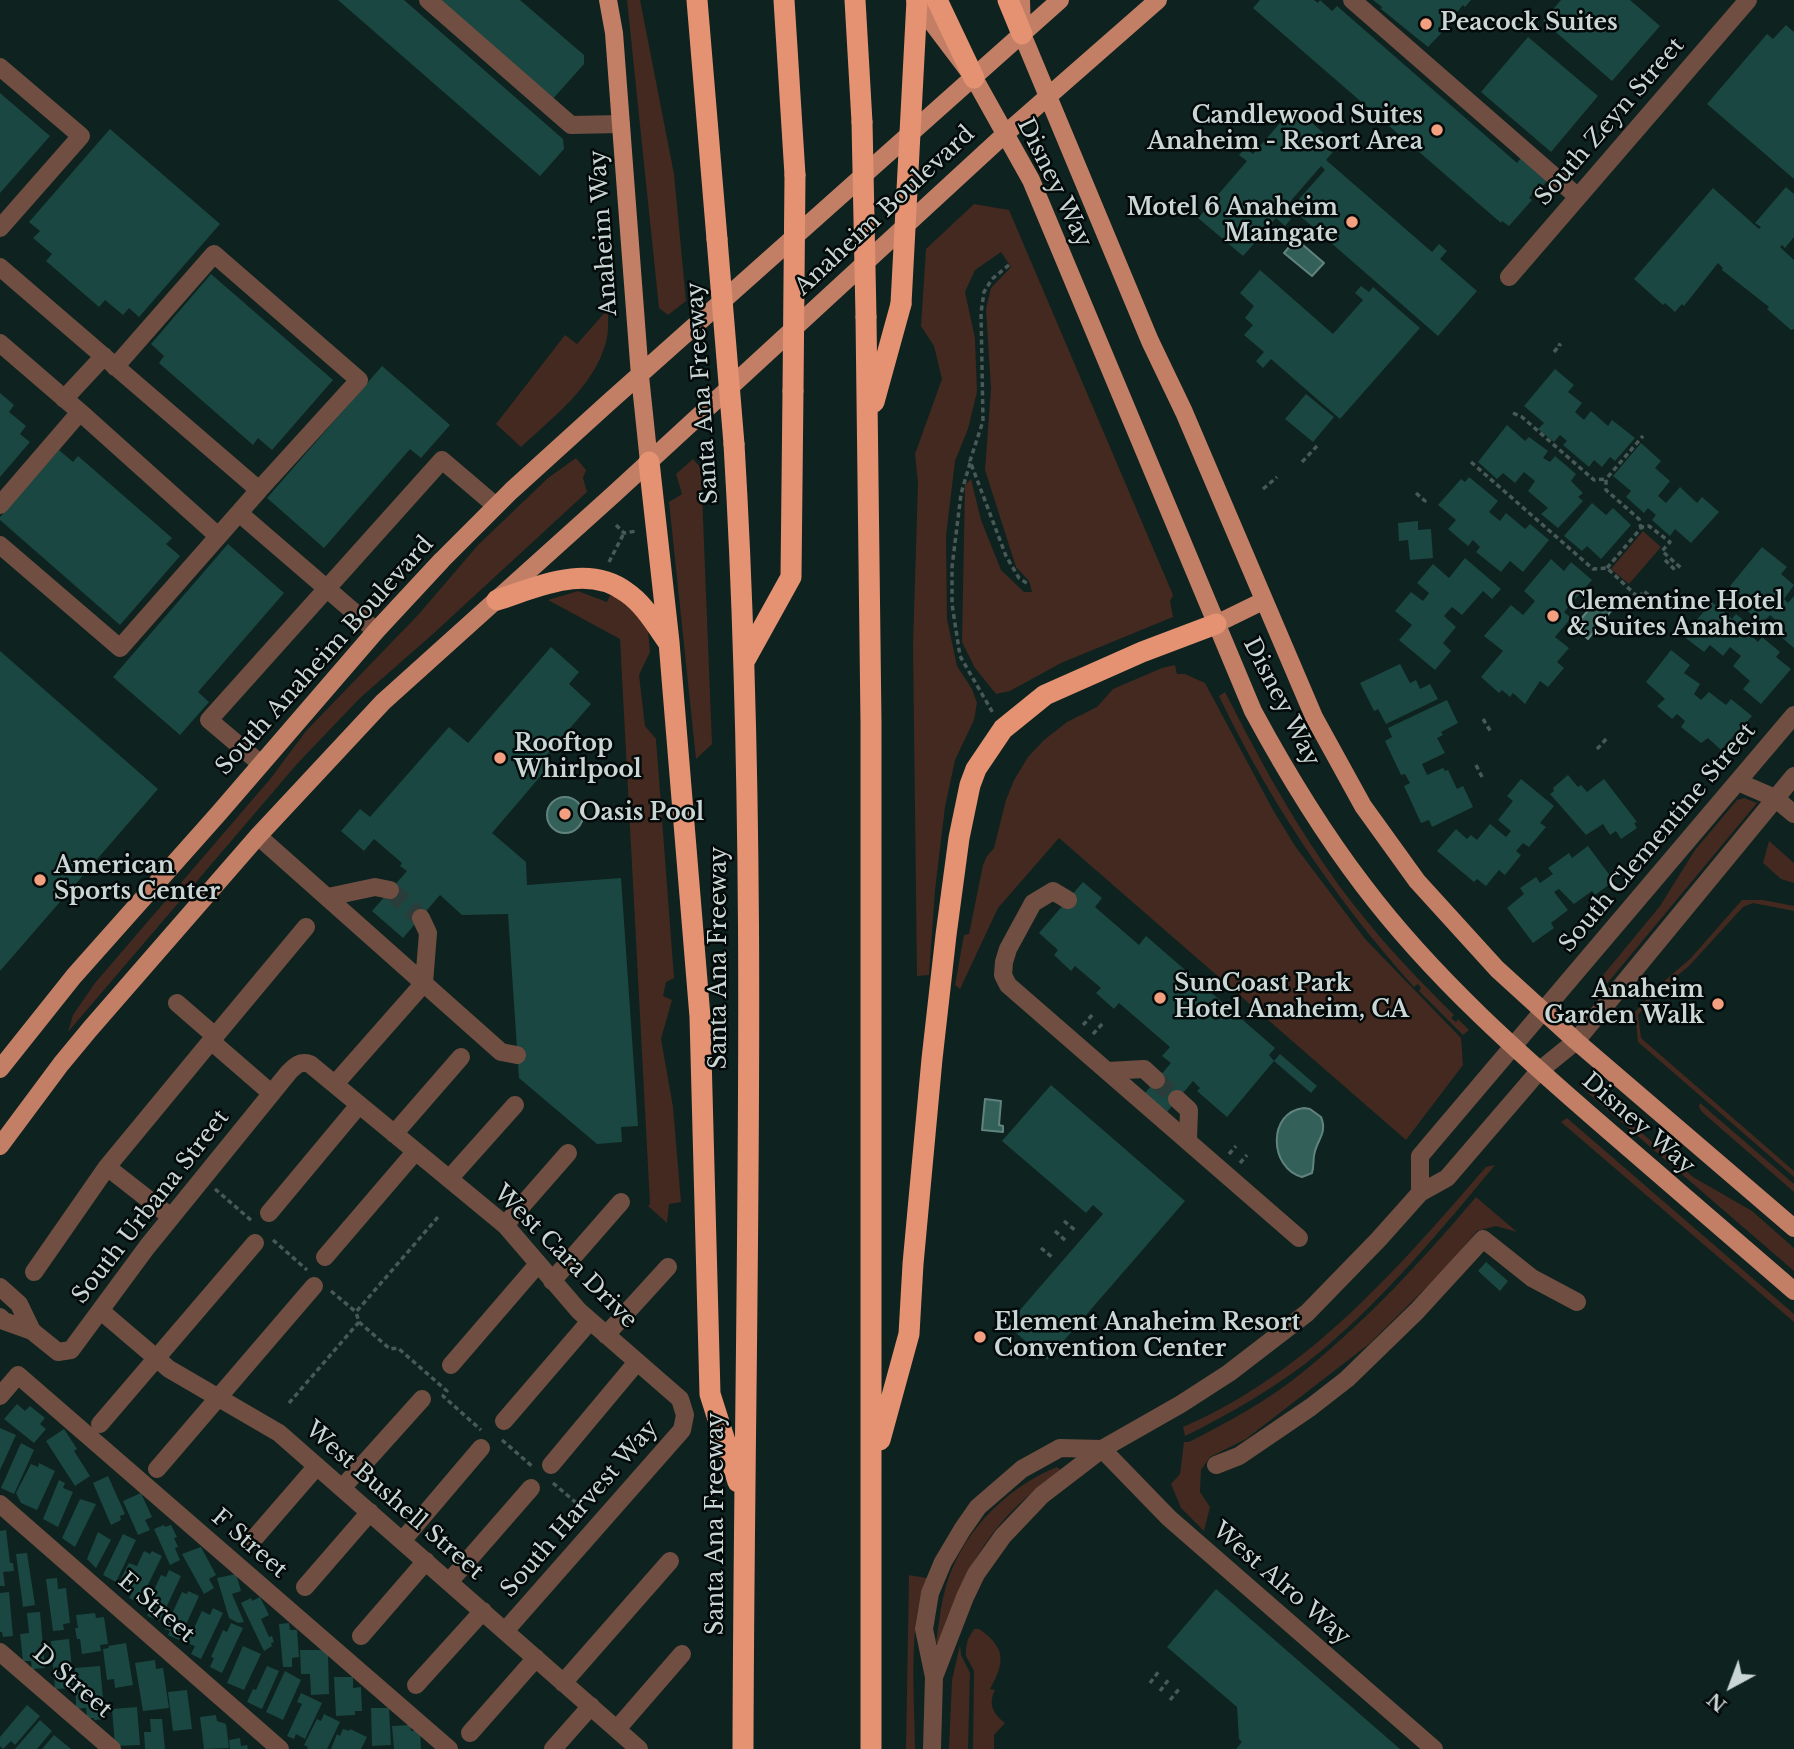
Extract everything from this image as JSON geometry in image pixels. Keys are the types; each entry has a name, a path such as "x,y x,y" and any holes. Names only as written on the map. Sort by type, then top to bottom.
{"highway":[{"path":"744,660 791,577 795,175 784,0"},
{"path":"855,0 862,122 871,723 871,1749"},
{"path":"867,427 901,304 916,0"},
{"path":"937,0 974,78"},
{"path":"1008,0 1023,34"},
{"name":"Santa Ana Freeway","path":"696,4 734,444 744,660 748,1060 743,1749"},
{"path":"649,462 668,642 700,1017 710,1394 743,1500"},
{"path":"497,600 564,579 593,578 606,581 627,592 646,611 668,642"},
{"path":"873,1466 909,1334 930,1072 959,838 976,769 1003,729 1027,708 1058,689 1142,652 1216,624"}],"main road":[{"name":"Anaheim Way","path":"608,0 614,33 649,462"},
{"name":"Disney Way","path":"916,0 974,78 1031,180 1253,711 1284,769 1327,837 1399,929 1513,1047 1794,1291"},
{"name":"Disney Way","path":"1021,0 1023,34 1150,341 1184,412 1314,718 1363,806 1397,855 1477,949 1543,1012 1794,1228"},
{"name":"Anaheim Boulevard","path":"640,376 1060,0"},
{"name":"Anaheim Boulevard","path":"649,462 1004,135 1158,0"},
{"name":"South Anaheim Boulevard","path":"0,1069 66,986 376,631 496,506 640,376"},
{"path":"0,1146 61,1064 258,836 338,749 383,702 649,462"},
{"path":"1216,624 1263,601"}],"street":[{"path":"428,0 571,125 621,124"},
{"name":"South Zeyn Street","path":"1508,276 1748,0"},
{"path":"1353,7 1452,97 1578,197"},
{"path":"0,66 81,135 0,228"},
{"path":"0,545 120,648 359,380 214,254 110,361 64,399"},
{"path":"0,267 259,491"},
{"path":"0,343 218,536"},
{"path":"0,505 80,412"},
{"path":"261,764 209,720 442,460 496,506"},
{"path":"239,513 376,631"},
{"name":"South Clementine Street","path":"1420,1193 1420,1156 1794,715"},
{"path":"934,1677 976,1574 1003,1536 1042,1495 1102,1449 1181,1404 1267,1345 1307,1313 1420,1193 1447,1178 1539,1071 1576,1041 1794,776"},
{"path":"1738,782 1775,798 1794,814"},
{"path":"258,836 501,1052 517,1055"},
{"path":"328,897 374,887 390,890"},
{"path":"1068,900 1053,891 1033,903 1008,949 1004,962 1003,975 1008,985 1299,1238"},
{"path":"335,1084 424,983 428,933 421,918"},
{"path":"34,1272 107,1167 306,927"},
{"path":"177,1003 271,1093"},
{"path":"394,1134 461,1057"},
{"name":"West Cara Drive","path":"304,1062 335,1084 505,1226 590,1321 680,1399 685,1415"},
{"name":"South Urbana Street","path":"0,1317 32,1331 58,1352 71,1350 171,1217 271,1093 289,1072 304,1062"},
{"path":"1108,1071 1144,1069 1156,1080"},
{"path":"1177,1099 1189,1110 1188,1140"},
{"path":"269,1213 359,1105"},
{"path":"449,1179 515,1105"},
{"path":"325,1257 415,1152"},
{"path":"505,1226 568,1153"},
{"path":"107,1167 171,1217"},
{"path":"552,1280 621,1202"},
{"path":"1216,1465 1239,1456 1347,1379 1417,1311 1483,1238 1532,1278 1577,1302"},
{"path":"100,1424 255,1243"},
{"path":"451,1365 538,1264"},
{"path":"606,1335 668,1267"},
{"path":"157,1469 314,1286"},
{"name":"South Urbana Street","path":"0,1287 19,1304 32,1331"},
{"name":"West Bushell Street","path":"101,1311 169,1369 279,1433 639,1749"},
{"path":"504,1421 590,1321"},
{"path":"449,1582 543,1476 637,1362"},
{"name":"F Street","path":"0,1396 18,1375 449,1749"},
{"path":"342,1488 422,1399"},
{"name":"South Harvest Way","path":"505,1631 682,1430 685,1415"},
{"path":"402,1541 487,1441"},
{"path":"932,1749 934,1677 925,1629 930,1593 943,1562 978,1507 1022,1469 1059,1448 1102,1449"},
{"name":"West Alro Way","path":"1102,1449 1169,1518 1434,1749"},
{"path":"252,1541 317,1466"},
{"name":"E Street","path":"0,1504 280,1749"},
{"path":"305,1587 370,1512"},
{"path":"361,1636 426,1561"},
{"path":"564,1683 670,1561"},
{"path":"416,1685 483,1611"},
{"name":"D Street","path":"0,1652 111,1749"},
{"path":"617,1729 682,1654"},
{"path":"470,1732 536,1658"},
{"path":"553,1749 591,1706"}],"path":[{"path":"1003,729 960,656 952,604 952,567 961,494 983,421 981,313 984,292 992,279 1009,265"},
{"path":"1554,352 1560,345 1558,344"},
{"path":"1513,413 1522,417 1594,480 1606,479"},
{"path":"1641,529 1639,519 1606,490 1606,479 1643,436"},
{"path":"1301,461 1317,446"},
{"path":"970,461 1006,556 1019,578 1028,583"},
{"path":"1471,462 1593,569 1606,568 1641,529 1649,526 1670,542 1662,551 1678,568 1675,570 1665,561"},
{"path":"1263,489 1277,477"},
{"path":"1416,493 1424,503"},
{"path":"616,525 624,533"},
{"path":"624,533 639,531"},
{"path":"610,562 624,533"},
{"path":"1606,568 1639,597"},
{"path":"1642,610 1637,602 1644,591 1653,599"},
{"path":"1483,719 1491,732"},
{"path":"1597,749 1608,737"},
{"path":"1476,765 1483,779"},
{"path":"1083,1025 1094,1013"},
{"path":"1093,1034 1104,1022"},
{"path":"1064,1221 1076,1231"},
{"path":"1055,1231 1067,1242"},
{"path":"1041,1248 1053,1258"},
{"path":"356,1312 359,1322 390,1349 398,1348 447,1391 443,1396 487,1441 499,1437 589,1514"},
{"path":"289,1402 359,1322"},
{"path":"1150,1682 1159,1671"},
{"path":"1160,1691 1169,1679"},
{"path":"1170,1700 1180,1688"}],"shaded area":[{"path":"627,0 640,0 674,174 686,301 668,315 659,308"},
{"path":"974,204 1009,210 1173,595 1170,601 1173,617 1061,663 1010,691 996,694 975,668 962,642 965,485 971,479 981,520 1001,570 1024,592 1032,592 1029,581 1016,567 985,470 991,389 986,309 991,288 1011,267 1001,252 975,270 965,292 975,338 977,392 968,429 955,461 946,536 947,619 957,666 972,689 977,703 974,720 955,760 945,807 929,975 917,976 913,645 918,483 915,454 942,379 934,346 921,326 926,249"},
{"path":"608,309 606,342 592,373 571,400 521,447 496,424 565,335 577,344"},
{"path":"576,458 586,470 583,478 587,492 360,698 297,764 68,1032 73,1015 95,983 271,778 306,731 418,615 478,545 548,478"},
{"path":"693,459 701,468 712,744 696,759 669,502 682,494 676,474"},
{"path":"1643,531 1661,547 1629,584 1611,569"},
{"path":"578,591 607,602 612,591 628,600 648,630 650,652 639,675 645,726 656,739 674,978 666,982 663,996 672,1000 661,1039 673,1107 681,1202 669,1204 667,1223 648,1206 620,639 548,600"},
{"path":"1175,665 1177,674 1185,674 1205,683 1295,846 1366,940 1461,1038 1463,1065 1406,1140 1059,838 998,908 960,989 955,985 964,935 969,934 983,865 994,848 1014,780 1028,757 1067,722 1097,707 1113,689"},
{"path":"1225,692 1272,780 1324,864 1385,943 1454,1015 1451,1018 1456,1022 1458,1019 1469,1030 1463,1035 1419,991 1421,988 1418,984 1414,987 1385,954 1306,849 1239,736 1219,696"},
{"path":"1744,798 1757,803 1600,992 1594,991 1595,985 1660,906 1695,850 1737,800"},
{"path":"1769,841 1794,863 1794,883 1781,879 1763,863"},
{"path":"1742,900 1763,900 1794,906 1794,911 1753,903 1743,907 1689,966 1655,994 1638,1015 1641,1038 1794,1171 1794,1177 1638,1042 1635,1012 1661,984 1690,959"},
{"path":"1580,1080 1693,1177 1752,1211 1794,1248 1794,1271 1582,1088"},
{"path":"1700,1103 1794,1184 1794,1192 1702,1112"},
{"path":"1567,1118 1794,1314 1794,1322 1561,1122"},
{"path":"1495,1165 1412,1262 1368,1309 1320,1352 1272,1387 1185,1436 1183,1427 1229,1404 1271,1378 1349,1315 1385,1280 1486,1167"},
{"path":"1476,1197 1517,1232 1496,1226 1477,1231 1445,1269 1369,1344 1246,1439 1210,1457 1201,1470 1200,1492 1210,1507 1204,1531 1181,1508 1171,1484 1180,1474 1184,1442 1189,1442 1248,1410 1303,1372 1350,1332 1394,1289"},
{"path":"1057,1467 1062,1471 1018,1505 984,1546 958,1592 939,1645 936,1642 941,1606 950,1573 971,1534 1001,1501 1037,1476"},
{"path":"909,1575 927,1578 921,1596 914,1639 915,1749 906,1749"},
{"path":"974,1629 979,1629 994,1642 1000,1655 999,1670 990,1689 995,1690 993,1708 1005,1723 994,1735 994,1749 973,1749 974,1671 966,1656 966,1648"},
{"path":"960,1645 961,1655 970,1673 968,1749 949,1749 952,1680"}],"water":[{"path":"1296,239 1324,263 1312,276 1284,253"},
{"path":"1597,600 1611,611 1588,639 1574,627"},
{"name":"Oasis Pool","path":"565,797 578,802 583,815 578,828 565,833 552,828 547,815 552,802"},
{"path":"985,1099 1001,1101 999,1125 1003,1126 1003,1132 982,1130"},
{"path":"1304,1108 1321,1117 1323,1128 1315,1150 1312,1173 1302,1177 1291,1172 1283,1163 1277,1141 1278,1129 1283,1119"}],"building":[{"path":"338,0 404,0 563,139 564,149 540,176"},
{"path":"434,0 520,0 584,55 584,64 550,102"},
{"name":"Candlewood Suites Anaheim - Resort Area","path":"1260,0 1314,0 1318,3 1320,0 1332,11 1337,6 1517,163 1521,158 1547,181 1535,195 1533,193 1529,198 1532,200 1509,226 1502,221 1501,223 1253,8"},
{"name":"Peacock Suites","path":"1373,0 1471,0 1465,7 1463,5 1449,22 1451,23 1428,47"},
{"path":"1561,0 1630,0 1660,26 1612,81 1543,21"},
{"path":"1786,25 1794,32 1794,179 1707,104 1767,34 1773,39"},
{"path":"1528,37 1598,96 1551,152 1481,92"},
{"path":"0,93 50,136 0,193"},
{"name":"Motel 6 Anaheim Maingate","path":"1294,107 1338,146 1326,160 1432,252 1439,244 1447,251 1440,259 1477,291 1438,336 1291,208 1325,170 1321,166 1282,211 1291,219 1285,226 1276,218 1266,229 1275,237 1268,244 1260,237 1243,256 1198,218 1247,161 1239,155 1245,148 1253,154"},
{"path":"110,129 220,224 139,317 129,308 123,315 105,300 99,307 46,261 52,254 33,238 40,231 29,222"},
{"path":"1786,187 1794,194 1794,237 1785,248 1782,245 1780,247 1794,260 1794,329 1791,330 1767,309 1769,307 1722,270 1718,263 1684,306 1682,304 1675,312 1634,279 1713,188 1759,229 1761,227 1755,223"},
{"name":"Motel 6 Anaheim Maingate","path":"1260,270 1333,334 1363,300 1355,293 1361,286 1369,292 1373,287 1420,328 1340,419 1271,359 1263,368 1256,361 1264,352 1244,335 1253,325 1245,318 1254,306 1240,293"},
{"path":"211,274 333,380 272,450 258,438 253,445 159,363 164,356 151,344"},
{"path":"382,366 450,425 421,458 410,449 324,548 267,498"},
{"path":"1555,369 1574,385 1568,392 1582,403 1575,412 1584,420 1591,411 1608,426 1612,420 1635,438 1615,461 1610,457 1602,467 1594,460 1589,467 1563,445 1567,441 1560,435 1554,442 1538,429 1544,423 1524,406"},
{"path":"0,393 14,405 9,412 26,426 20,434 30,442 0,477"},
{"path":"1306,394 1334,417 1313,442 1285,419"},
{"path":"1507,425 1525,441 1529,437 1548,451 1543,458 1550,462 1555,456 1576,474 1571,481 1583,493 1578,497 1583,501 1558,528 1541,514 1548,508 1528,491 1535,481 1524,472 1515,483 1503,473 1497,479 1478,462"},
{"path":"1641,443 1661,461 1655,468 1670,481 1658,496 1666,503 1680,487 1697,503 1702,497 1719,512 1691,543 1675,529 1670,536 1652,520 1656,515 1648,508 1644,513 1626,497 1631,491 1613,476"},
{"path":"59,450 73,462 78,456 172,538 166,544 180,556 120,625 0,520"},
{"path":"1469,477 1498,501 1489,512 1500,521 1506,513 1525,529 1530,524 1549,540 1523,572 1510,561 1501,572 1476,552 1480,547 1473,540 1468,546 1448,529 1456,520 1438,505 1461,479 1465,482"},
{"path":"1592,503 1606,515 1613,508 1631,525 1601,559 1587,546 1582,551 1564,536"},
{"path":"1418,521 1418,530 1431,529 1433,558 1410,560 1408,540 1399,541 1398,523"},
{"path":"228,544 284,593 198,692 209,702 180,735 113,677"},
{"path":"1762,547 1787,567 1781,574 1794,585 1784,599 1788,603 1794,596 1794,648 1774,631 1780,624 1770,615 1762,623 1744,608 1749,602 1730,586"},
{"path":"1465,558 1501,589 1492,599 1483,591 1462,615 1452,607 1444,616 1456,627 1443,643 1451,651 1435,670 1399,640 1412,625 1395,611 1411,592 1423,601 1429,593 1417,583 1433,564 1449,578"},
{"path":"1551,559 1564,571 1571,562 1592,580 1564,612 1571,618 1555,637 1569,648 1557,662 1564,668 1548,687 1540,681 1525,704 1513,693 1510,697 1502,690 1499,693 1481,677 1503,651 1484,636 1511,605 1523,615 1535,601 1524,591"},
{"path":"1712,602 1732,619 1736,614 1752,627 1747,632 1758,642 1762,637 1780,652 1776,657 1791,669 1761,704 1743,689 1750,681 1733,666 1741,656 1730,647 1723,656 1710,645 1704,652 1683,636"},
{"path":"551,647 579,672 569,684 591,704 543,759 550,765 492,833 526,862 527,885 621,878 638,1126 621,1127 622,1142 597,1144 519,1078 508,914 462,915 440,895 403,938 372,911 407,871 400,866 402,863 374,839 364,851 341,831 360,809 370,817 449,727 468,743"},
{"path":"1671,650 1690,665 1684,673 1700,684 1694,694 1701,700 1709,692 1726,705 1731,699 1752,716 1721,750 1708,738 1701,743 1681,727 1685,721 1677,714 1672,719 1657,706 1665,699 1646,682"},
{"name":"American Sports Center","path":"0,651 158,789 0,971"},
{"path":"1400,664 1410,683 1416,680 1420,689 1430,684 1438,699 1386,724 1378,709 1374,711 1360,683"},
{"path":"1447,700 1458,723 1441,732 1443,735 1437,738 1445,753 1422,764 1427,775 1443,768 1448,770 1457,789 1463,786 1473,807 1432,827 1429,820 1421,823 1404,786 1410,783 1405,774 1401,775 1385,741 1392,737 1388,728"},
{"path":"1568,775 1578,787 1581,785 1587,792 1604,779 1637,822 1634,823 1637,828 1621,839 1616,831 1610,835 1603,824 1586,835 1550,794"},
{"path":"1521,779 1554,806 1540,823 1546,827 1529,847 1523,843 1516,851 1521,855 1505,875 1499,870 1486,886 1477,879 1474,882 1437,851 1456,829 1467,839 1471,835 1477,840 1490,824 1506,837 1511,831 1498,820 1513,801 1507,796"},
{"path":"1588,846 1614,881 1595,895 1592,891 1574,904 1559,889 1554,892 1568,910 1551,923 1554,928 1533,943 1507,908 1524,894 1520,888 1536,877 1540,883 1553,874 1548,868 1569,853 1572,858"},
{"name":"SunCoast Park Hotel Anaheim, CA","path":"1083,882 1102,898 1095,907 1139,945 1146,936 1275,1048 1269,1055 1274,1061 1227,1117 1197,1091 1200,1088 1193,1081 1167,1112 1145,1093 1171,1063 1162,1056 1170,1047 1119,1003 1114,1009 1096,993 1101,988 1075,966 1071,971 1054,955 1058,950 1039,933"},
{"path":"1280,1054 1317,1086 1311,1093 1274,1061"},
{"path":"1051,1085 1185,1201 1047,1360 1007,1325 1103,1214 1093,1205 1086,1213 1002,1141"},
{"path":"1486,1262 1508,1281 1500,1291 1478,1271"},
{"path":"17,1404 25,1411 30,1406 45,1418 40,1424 46,1429 34,1443 4,1419"},
{"path":"0,1428 16,1435 0,1470"},
{"path":"64,1429 90,1476 75,1486 46,1441"},
{"path":"21,1443 34,1450 14,1494 1,1488"},
{"path":"39,1463 55,1471 37,1510 21,1503 16,1493 31,1464 38,1467"},
{"path":"108,1476 125,1514 120,1516 121,1520 111,1525 93,1483"},
{"path":"59,1480 65,1483 63,1488 73,1492 58,1527 43,1519"},
{"path":"141,1493 152,1517 145,1520 150,1530 138,1535 123,1501"},
{"path":"80,1499 96,1504 75,1547 62,1538"},
{"path":"171,1525 177,1537 174,1538 178,1547 175,1548 180,1560 170,1565 154,1529"},
{"path":"6,1530 10,1563 13,1563 14,1571 3,1572 5,1586 0,1586 0,1531"},
{"path":"98,1532 111,1540 96,1568 87,1559"},
{"path":"123,1534 136,1540 116,1582 103,1575"},
{"path":"201,1547 216,1575 209,1579 214,1588 204,1594 182,1554"},
{"path":"144,1551 150,1554 152,1551 162,1556 139,1603 129,1598 132,1593 117,1586 129,1563 137,1566"},
{"path":"27,1553 35,1605 23,1607 16,1554"},
{"path":"169,1570 181,1576 160,1621 147,1616 150,1610 146,1608 161,1575 166,1577"},
{"path":"236,1574 241,1591 232,1594 244,1622 238,1623 229,1618 217,1578"},
{"path":"57,1578 58,1589 66,1588 70,1623 63,1624 64,1630 53,1631 46,1579"},
{"path":"1216,1589 1400,1749 1236,1749 1242,1742 1239,1739 1237,1707 1167,1647"},
{"path":"188,1591 199,1596 179,1640 168,1635 170,1631 165,1629 182,1592 187,1594"},
{"path":"9,1592 13,1636 3,1637 0,1632 0,1593"},
{"path":"260,1597 269,1615 261,1619 274,1642 264,1651 241,1603"},
{"path":"213,1608 223,1613 201,1659 191,1654 195,1646 187,1643 202,1611 210,1615"},
{"path":"40,1612 45,1668 32,1669 31,1661 23,1661 20,1634 29,1633 27,1613"},
{"path":"95,1613 96,1618 104,1617 108,1644 100,1645 101,1651 82,1654 75,1628 78,1628 76,1615"},
{"path":"231,1623 243,1628 222,1673 210,1667 214,1658 211,1657 223,1630 227,1632"},
{"path":"289,1623 290,1630 297,1630 299,1657 292,1658 292,1667 283,1667 279,1624"},
{"path":"69,1639 74,1688 55,1689 51,1641"},
{"path":"126,1643 133,1685 115,1688 114,1679 107,1680 103,1649"},
{"path":"243,1646 261,1654 244,1690 227,1683"},
{"path":"300,1650 324,1650 328,1653 329,1694 311,1695 310,1674 301,1674"},
{"path":"155,1660 156,1669 163,1668 169,1708 143,1711 135,1663"},
{"path":"100,1666 105,1719 94,1720 87,1718 86,1708 76,1709 75,1668"},
{"path":"267,1666 279,1671 262,1709 247,1702"},
{"path":"285,1671 301,1680 283,1720 266,1712"},
{"path":"334,1677 353,1677 353,1688 361,1687 362,1711 355,1711 355,1715 336,1716"},
{"path":"187,1690 192,1729 173,1731 168,1692"},
{"path":"301,1693 322,1703 305,1739 296,1734 294,1739 287,1736 302,1704 297,1702"},
{"path":"27,1705 40,1716 15,1745 11,1741 3,1749 0,1746 0,1737"},
{"path":"137,1707 140,1745 115,1746 112,1709"},
{"path":"371,1708 389,1708 391,1745 372,1746"},
{"path":"324,1714 340,1722 327,1749 307,1749 304,1745 317,1719 321,1721"},
{"path":"216,1715 217,1721 226,1724 229,1748 204,1749 200,1717"},
{"path":"150,1719 162,1719 165,1749 145,1749 144,1732 151,1732"},
{"path":"40,1720 52,1731 37,1749 15,1749"},
{"path":"410,1725 411,1731 420,1730 421,1749 394,1749 392,1726"},
{"path":"343,1729 350,1729 367,1737 361,1749 331,1749 337,1734 340,1736"},
{"path":"54,1735 71,1749 42,1749"},
{"path":"240,1738 241,1746 247,1745 248,1749 230,1749 229,1740"}],"tunnel":[{"path":"390,890 421,918"},
{"path":"1156,1080 1177,1099"}],"place":[{"name":"Peacock Suites","path":"1426,24"},
{"name":"Candlewood Suites Anaheim - Resort Area","path":"1437,130"},
{"name":"Motel 6 Anaheim Maingate","path":"1352,222"},
{"name":"Clementine Hotel & Suites Anaheim","path":"1553,616"},
{"name":"Rooftop Whirlpool","path":"500,758"},
{"name":"Oasis Pool","path":"565,814"},
{"name":"American Sports Center","path":"40,880"},
{"name":"SunCoast Park Hotel Anaheim, CA","path":"1160,998"},
{"name":"Anaheim Garden Walk","path":"1718,1004"},
{"name":"Element Anaheim Resort Convention Center","path":"980,1337"}]}
